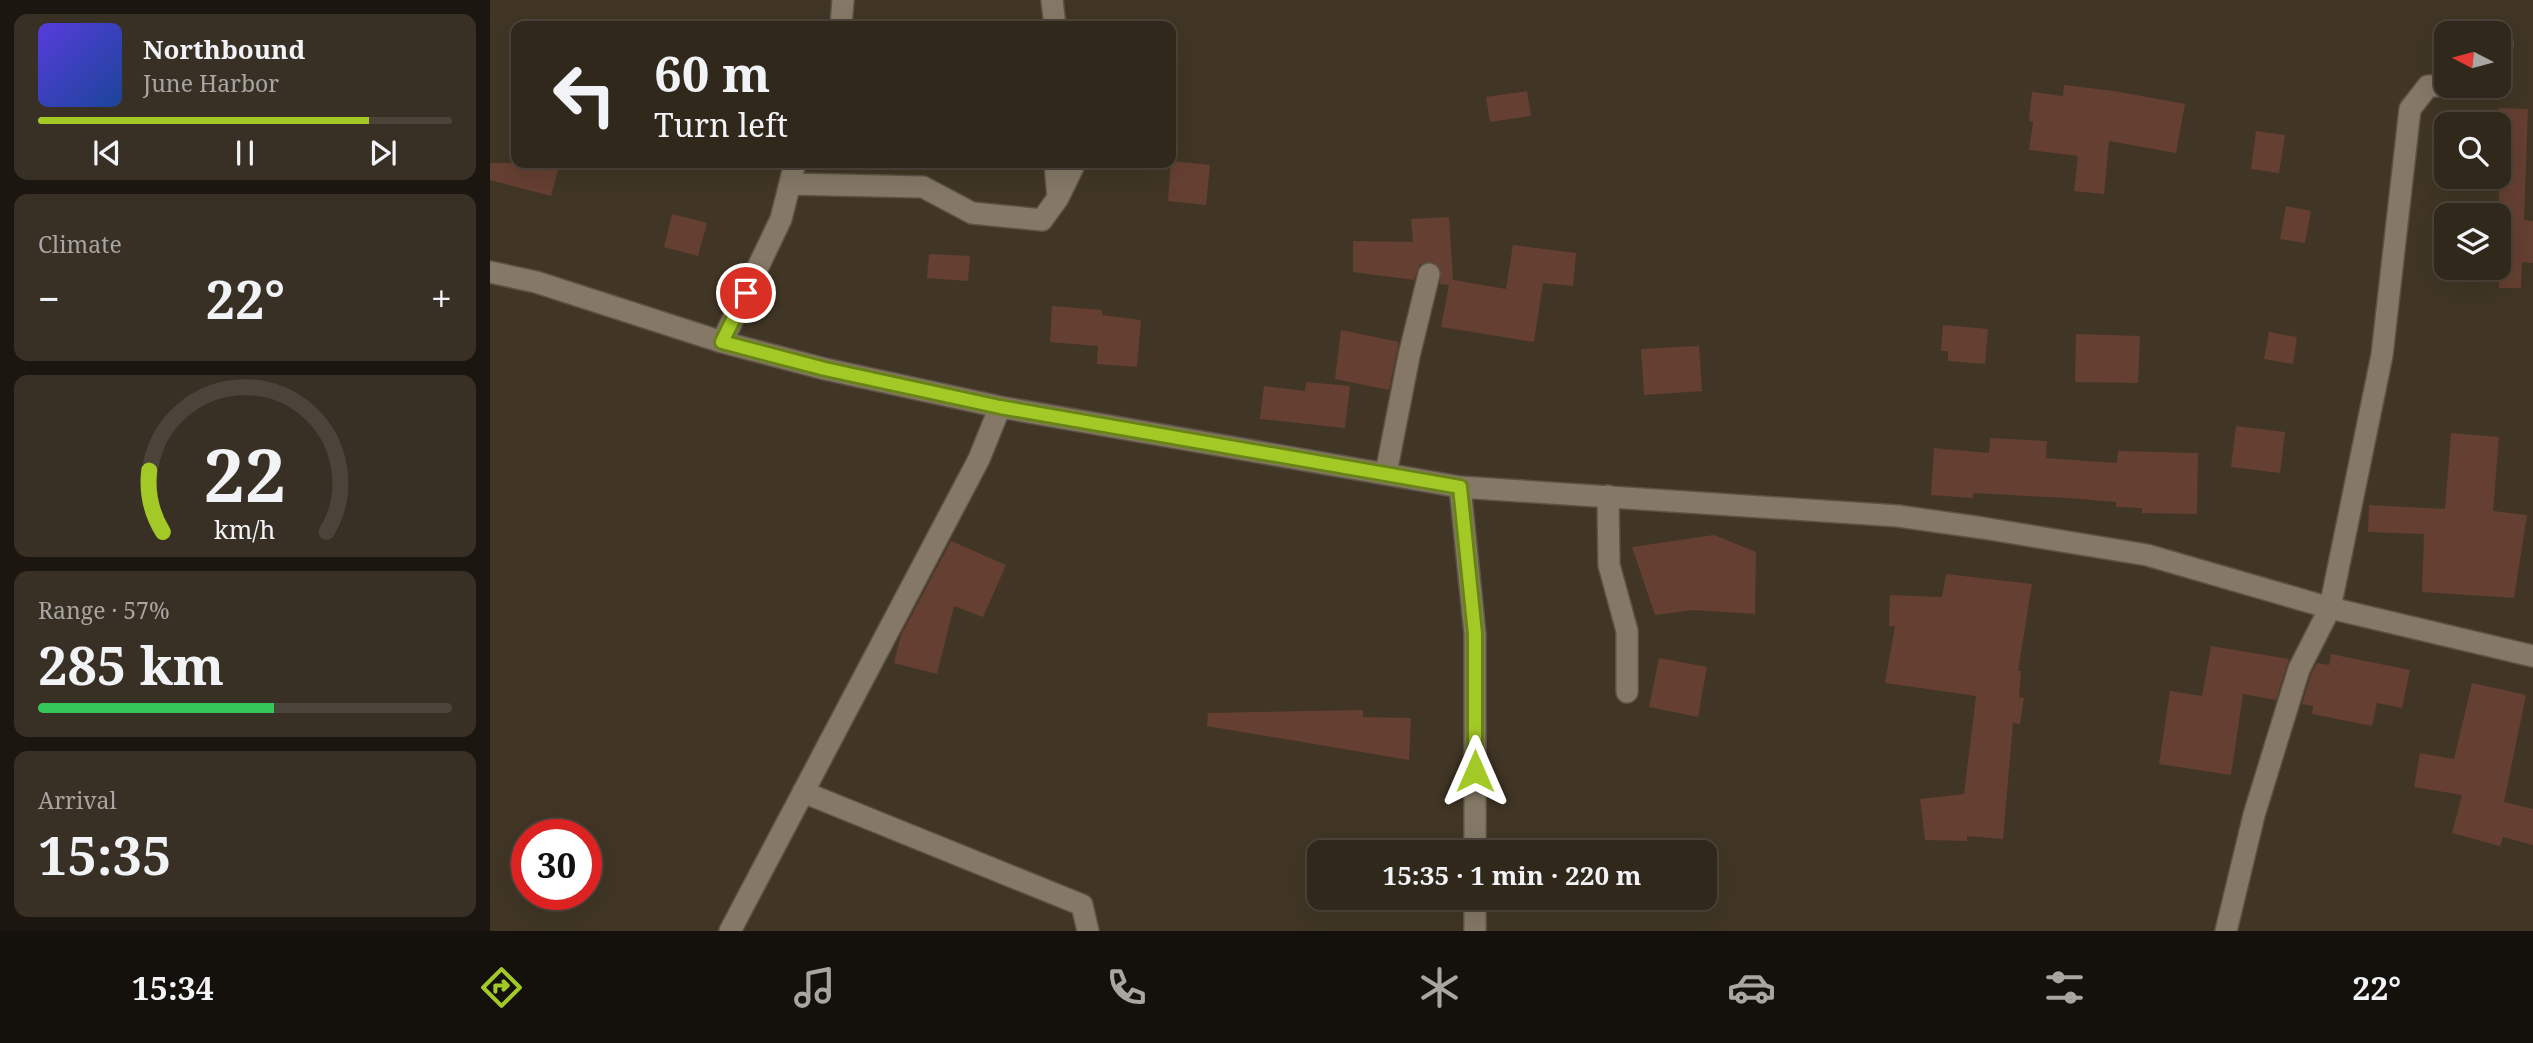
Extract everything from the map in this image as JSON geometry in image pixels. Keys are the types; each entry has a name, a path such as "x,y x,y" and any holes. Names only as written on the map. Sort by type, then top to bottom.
{"street":[{"path":"841,21 843,0"},
{"path":"1052,0 1054,21"},
{"path":"2225,931 2254,815 2299,669 2330,608 2382,355 2410,109 2428,86 2434,86"},
{"path":"1055,168 1058,198"},
{"path":"722,342 781,219 792,173 923,187 972,213 1042,220 1058,198 1073,168"},
{"path":"490,272 536,282 722,342 825,369 1000,407 1460,487 1898,516 1983,527 2147,555 2330,608 2533,656"},
{"path":"1386,473 1409,356 1429,274"},
{"path":"730,931 979,459 1000,407"},
{"path":"1460,487 1475,634 1475,840"},
{"path":"1608,496 1609,565 1627,631 1627,692"},
{"path":"803,792 1082,905 1088,931"},
{"path":"1475,910 1475,931"}],"building":[{"path":"2064,85 2185,104 2176,153 2109,141 2104,194 2074,191 2078,156 2029,150 2033,122 2029,121 2032,92 2063,96"},
{"path":"1527,91 1531,116 1490,122 1486,97"},
{"path":"2499,108 2528,109 2524,220 2533,221 2533,263 2522,262 2521,288 2499,288 2499,280 2511,280 2511,203 2499,203 2499,189 2511,189 2511,112 2499,112"},
{"path":"2256,131 2285,135 2279,173 2251,169"},
{"path":"1176,162 1210,165 1206,205 1168,201 1170,168 1176,168"},
{"path":"490,163 511,163 511,168 559,168 551,196 490,180"},
{"path":"2286,206 2311,211 2305,243 2280,239"},
{"path":"672,214 707,223 698,256 664,247"},
{"path":"1449,217 1453,280 1506,289 1513,245 1576,253 1573,286 1543,283 1534,342 1441,327 1449,285 1440,284 1441,270 1433,262 1420,264 1414,280 1353,272 1353,241 1413,242 1411,219"},
{"path":"929,254 970,256 968,281 927,278"},
{"path":"1052,306 1102,310 1102,315 1141,320 1137,367 1097,364 1098,346 1050,342"},
{"path":"1943,325 1988,329 1985,364 1948,361 1948,351 1941,351"},
{"path":"1341,330 1399,342 1389,390 1335,379"},
{"path":"2269,332 2297,337 2293,364 2264,359"},
{"path":"2076,334 2140,336 2138,383 2075,382"},
{"path":"1699,346 1702,391 1644,395 1641,349"},
{"path":"1306,382 1350,386 1345,428 1260,419 1264,386 1305,391"},
{"path":"2236,426 2285,432 2280,473 2231,467"},
{"path":"2451,433 2499,437 2493,511 2527,515 2514,598 2422,592 2424,534 2368,532 2369,505 2445,509"},
{"path":"1990,438 2047,441 2046,458 2117,463 2118,451 2198,453 2197,514 2142,513 2142,508 2116,507 2116,502 2067,498 1973,493 1973,498 1931,495 1934,448 1989,453"},
{"path":"1714,535 1756,552 1755,614 1694,610 1655,615 1632,547"},
{"path":"951,541 1006,565 983,617 954,606 937,674 894,663 901,635"},
{"path":"1946,574 2032,584 2018,671 2021,671 2019,697 2024,698 2020,724 2013,723 2003,839 1967,836 1967,841 1925,840 1920,799 1964,794 1976,696 1885,683 1895,626 1889,626 1890,595 1942,597"},
{"path":"2211,646 2289,659 2276,700 2243,694 2231,775 2159,764 2170,691 2202,696"},
{"path":"2331,654 2410,670 2402,708 2377,703 2372,726 2312,714 2313,706 2302,704 2311,674 2317,663 2329,665"},
{"path":"1659,658 1707,667 1698,717 1649,707"},
{"path":"2472,683 2526,695 2504,802 2533,809 2533,845 2503,837 2500,846 2452,833 2462,795 2414,787 2420,753 2454,759"},
{"path":"1363,710 1363,717 1411,718 1409,760 1207,726 1208,713"}],"route":[{"path":"746,293 722,342 825,369 1000,407 1460,487 1475,634 1475,771"}]}
